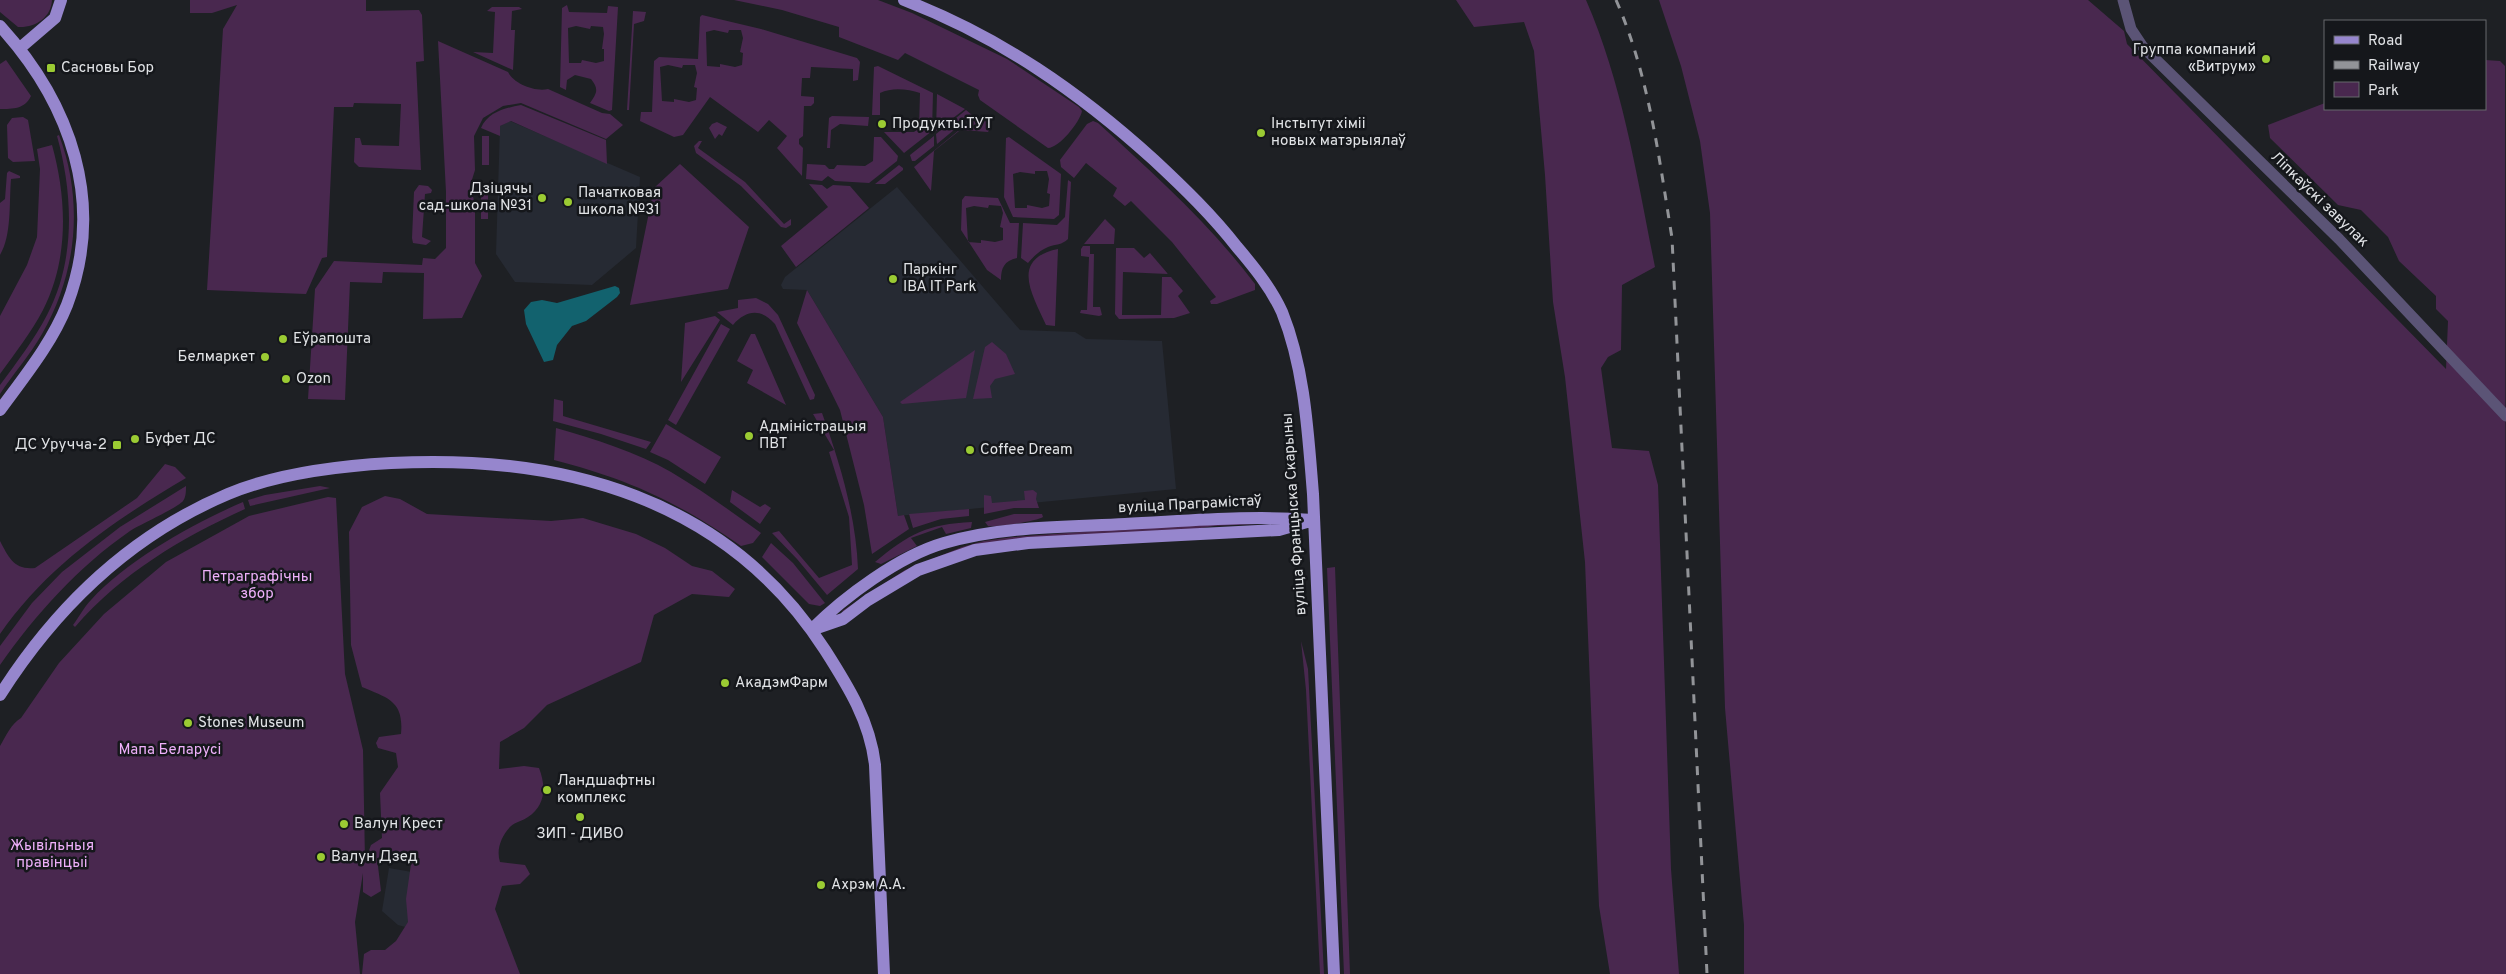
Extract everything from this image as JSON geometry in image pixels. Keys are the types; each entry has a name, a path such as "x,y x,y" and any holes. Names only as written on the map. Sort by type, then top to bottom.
{"main road":[{"path":"20,48 55,18 61,0"},
{"name":"вуліца Францыска Скарыны","path":"904,0 975,32 1015,54 1093,107 1131,139 1217,221 1271,293 1282,312 1295,352 1308,426 1314,520 1334,974"},
{"path":"0,26 20,48 52,102 75,152 82,183 84,227 78,271 67,306 41,352 0,410"},
{"path":"2,689 70,603 112,564 167,525 246,487 282,478 369,464 454,462 530,468 569,475 640,496 683,516 737,551 764,574 812,630 863,713 873,744 878,809 884,974"},
{"name":"вуліца Праграмістаў","path":"812,630 843,619 868,600 918,570 975,550 1028,543 1279,530 1314,520"}],"street":[{"name":"Ліпкаўскі завулак","path":"2123,0 2131,29 2143,47 2339,239 2506,416"}],"shaded area":[{"name":"Пачатковая школа №31","path":"510,121 640,177 636,248 592,285 515,282 496,254 500,126"},
{"path":"897,187 1020,330 1075,332 1086,339 1162,341 1176,489 898,516 883,417 807,290 783,289 781,285 785,277"},
{"path":"389,868 446,878 424,932 398,925 382,911"}],"green space":[{"path":"0,0 52,0 49,12 41,21 30,26 18,27 0,12"},
{"path":"190,0 366,0 366,11 419,10 422,15 424,61 416,62 421,170 359,167 354,162 355,138 360,138 362,145 399,146 401,104 354,103 353,107 334,107 327,257 322,258 306,294 207,290 223,29 237,5 212,13 190,13"},
{"path":"734,0 878,0 912,13 1007,59 1079,107 1082,111 1068,134 1058,144 1048,148 980,100 979,90 905,53 898,60 839,37 839,27 782,10"},
{"path":"1456,0 1586,0 1610,65 1628,132 1655,267 1622,285 1621,350 1608,357 1601,368 1612,448 1649,451 1658,485 1671,869 1679,974 1610,974 1599,906 1585,562 1565,377 1553,302 1545,175 1534,51 1524,22 1474,27"},
{"path":"1659,0 2088,0 2124,31 2127,44 2446,369 2448,321 2436,309 2436,296 2399,261 2388,237 2361,210 2338,205 2270,138 2268,125 2324,103 2324,110 2486,110 2486,60 2500,61 2505,66 2506,974 1744,974 1744,925 1725,708 1710,213 1700,141 1681,66"},
{"path":"567,5 569,12 607,13 608,6 618,7 612,110 609,111 590,103 596,91 591,79 575,75 567,80 566,90 560,87 562,8","holes":["576,26 590,29 591,26 603,27 602,49 604,49 604,61 596,63 582,60 581,63 569,63 568,28"]},
{"path":"492,7 519,7 522,9 512,11 511,30 515,30 513,70 473,52 493,53 495,12 487,11"},
{"path":"633,11 646,12 644,21 634,24 629,110 627,110"},
{"path":"702,15 761,29 857,58 860,62 858,80 853,81 853,69 811,67 810,78 802,78 801,96 814,97 814,103 811,106 804,106 803,136 799,139 799,144 803,148 802,176 777,148 787,136 769,120 758,132 710,97 683,135 674,137 640,121 641,112 652,112 654,61 659,57 698,59 700,17","holes":["714,30 728,33 729,30 741,30 743,38 740,52 743,53 742,65 735,67 720,64 720,67 707,66 706,32","668,65 682,68 683,65 695,65 697,73 694,87 697,88 696,100 689,102 674,99 674,102 662,101 660,67"]},
{"path":"438,41 508,72 515,80 525,86 543,90 548,89 602,113 610,114 623,125 606,139 521,103 503,106 483,118 474,136 475,170 470,186 475,204 475,263 482,276 462,318 423,319 424,273 383,272 382,283 350,282 345,400 308,399 315,289 334,261 422,265 423,258 435,259 446,248 446,192"},
{"path":"6,60 31,96 22,106 0,109 0,64"},
{"path":"878,66 933,93 932,131 904,153 884,132 914,132 919,128 920,93 900,89 880,93 880,115 872,115 874,67"},
{"path":"937,94 965,109 936,131"},
{"path":"521,105 606,140 607,164 511,121 500,126 500,136 481,128 493,114 503,109"},
{"path":"966,110 972,115 937,144 936,134"},
{"path":"832,116 869,117 868,126 840,124 831,130 830,148 827,148 829,118"},
{"path":"23,117 28,120 35,161 13,162 8,158 7,125 12,118"},
{"path":"978,117 992,125 988,132 962,130"},
{"path":"1093,121 1098,123 1140,161 1200,220 1237,261 1255,284 1255,290 1217,304 1211,304 1210,301 1216,297 1172,242 1131,201 1125,206 1113,196 1117,188 1086,163 1074,178 1061,167 1060,160 1087,124"},
{"path":"717,122 727,127 722,136 719,134 715,139 709,128"},
{"path":"958,131 934,151 931,191 914,167"},
{"path":"59,135 72,185 74,211 69,262 54,311 42,334 0,394 0,385 31,342 47,315 63,272 69,227 69,204 57,136"},
{"path":"482,136 489,136 489,165 482,165"},
{"path":"934,136 934,146 915,161 912,161 910,155"},
{"path":"874,137 881,137 898,156 897,161 869,183 835,181 828,176 822,181 806,179 807,164 825,165 829,169 834,169 837,165 865,166 873,161"},
{"path":"1009,137 1061,174 1059,215 1054,219 1013,217 1004,197 1006,138","holes":["1035,171 1047,171 1049,179 1047,193 1050,194 1049,206 1042,208 1027,205 1027,208 1015,208 1013,174 1020,172 1035,174"]},
{"path":"699,141 702,141 698,148 745,182 784,224 791,219 791,225 786,228 781,227 741,186 696,153 694,146"},
{"path":"52,145 61,186 63,207 61,250 57,270 43,310 23,343 0,374 0,316 27,265 37,237 40,169 37,149"},
{"path":"680,164 749,227 728,289 630,305 654,188"},
{"path":"899,165 903,170 885,184 875,184"},
{"path":"9,171 20,176 20,178 11,179 8,228 4,247 0,255 0,203 5,199 7,173"},
{"path":"1068,180 1071,182 1068,239 1042,250 1028,263 1021,258 1023,223 1057,225 1065,217"},
{"path":"809,184 822,185 827,189 833,185 850,186 869,208 796,267 781,246 828,207"},
{"path":"419,185 428,186 432,190 431,193 425,194 422,237 431,241 426,245 413,243 412,238 414,192"},
{"path":"481,191 488,191 488,219 481,219"},
{"path":"965,196 998,198 1010,223 1019,223 1017,258 1006,263 1001,280 987,270 969,242 981,243 981,240 995,242 1003,240 1003,228 1000,227 1003,213 1001,206 989,205 988,208 974,206 966,208 968,241 961,230 962,200"},
{"path":"1105,219 1115,229 1114,244 1084,244"},
{"path":"1083,246 1090,246 1090,254 1094,254 1093,307 1100,307 1102,315 1099,316 1080,313 1081,310 1087,310 1089,257 1081,256"},
{"path":"1116,248 1134,248 1144,258 1150,253 1168,274 1123,272 1122,315 1161,315 1162,277 1171,277 1183,291 1178,296 1190,313 1174,318 1119,319 1115,314"},
{"path":"1058,249 1055,326 1046,325 1031,291 1029,270 1034,261 1043,254"},
{"path":"807,290 883,417 898,516 904,515 909,529 872,554 864,505 840,410 797,323"},
{"path":"756,298 768,304 778,315 815,395 814,399 810,400 775,324 770,319 759,313 754,313 743,316 733,325 717,312 738,308 738,300"},
{"path":"715,316 720,320 681,382 685,323"},
{"path":"721,324 730,329 676,425 668,420"},
{"path":"751,334 755,334 786,405 747,383 753,370 737,361"},
{"path":"992,342 1006,354 1015,374 995,379 990,386 992,398 973,399 985,347"},
{"path":"975,350 966,398 902,404 900,402"},
{"path":"554,399 563,401 563,416 651,442 646,449 553,421"},
{"path":"822,413 835,451 846,490 854,529 858,569 827,595 772,533 779,531 819,578 852,565 849,517 829,452 834,450 813,414"},
{"path":"666,424 721,457 705,484 668,460 650,452"},
{"path":"556,428 615,447 658,465 706,494 761,533 753,543 741,546 674,504 606,475 554,460"},
{"path":"165,464 175,467 186,478 134,510 61,565 39,586 0,634 0,541 13,562 22,567 35,568 137,498"},
{"path":"186,486 183,501 130,531 93,560 59,592 0,665 0,646 32,603 62,572 120,527"},
{"path":"320,486 330,488 250,506 248,500 265,495"},
{"path":"732,490 760,507 765,504 771,508 760,524 730,502"},
{"path":"1033,490 1037,493 1036,499 1039,508 1014,508 984,514 984,495 991,496 992,503 1025,500 1024,491"},
{"path":"385,496 400,499 427,514 551,521 583,518 636,534 665,548 692,566 712,571 735,589 729,597 692,594 654,615 641,662 547,705 524,728 500,742 499,769 524,766 539,768 543,782 543,795 538,807 524,820 515,823 507,830 499,848 500,862 525,865 530,874 520,884 502,886 495,909 520,974 362,974 364,954 371,950 385,950 396,941 408,922 406,899 411,864 407,856 393,860 377,858 381,891 371,897 363,892 363,873 355,922 360,974 0,974 0,746 9,730 21,718 59,663 104,614 166,562 249,516 328,497 336,498 345,674 363,750 365,861 371,845 382,838 380,793 398,767 396,753 378,748 376,743 379,737 401,734 401,723 400,714 392,702 362,687 351,645 349,532 362,507"},
{"path":"243,502 245,509 198,532 154,559 112,590 75,627 73,625 88,603 106,585 142,557 183,532"},
{"path":"969,509 969,516 941,519 913,528 909,514"},
{"path":"1014,514 1042,514 1043,517 998,526 988,526 985,522"},
{"path":"972,522 971,528 946,534 942,527 911,538 917,546 881,564 875,562 898,544 919,532 943,525"},
{"path":"1277,523 985,543 844,613 842,611 905,570 962,547 984,541 1013,537 1189,524"},
{"path":"771,543 793,563 825,603 820,606 809,604 762,557"},
{"path":"1335,567 1350,974 1344,974 1327,568"},
{"path":"1301,641 1308,669 1324,974 1320,974 1306,690"}],"water":[{"path":"615,286 619,288 620,293 617,297 586,321 572,326 557,345 553,360 544,362 526,324 524,310 531,302 542,300 557,303"}],"railway":[{"path":"1616,0 1627,28 1645,87 1652,117 1672,238 1707,974"}],"place":[{"name":"Группа компаний «Витрум»","path":"2266,59"},
{"name":"Сасновы Бор","path":"51,68"},
{"name":"Продукты.ТУТ","path":"882,124"},
{"name":"Інстытут хіміі новых матэрыялаў","path":"1261,133"},
{"name":"Дзіцячы сад-школа №31","path":"542,198"},
{"name":"Пачатковая школа №31","path":"568,202"},
{"name":"Паркінг IBA IT Park","path":"893,279"},
{"name":"Еўрапошта","path":"283,339"},
{"name":"Белмаркет","path":"265,357"},
{"name":"Ozon","path":"286,379"},
{"name":"Адміністрацыя ПВТ","path":"749,436"},
{"name":"Буфет ДС","path":"135,439"},
{"name":"ДС Уручча-2","path":"117,445"},
{"name":"Coffee Dream","path":"970,450"},
{"name":"АкадэмФарм","path":"725,683"},
{"name":"Stones Museum","path":"188,723"},
{"name":"Ландшафтны комплекс","path":"547,790"},
{"name":"ЗИП - ДИВО","path":"580,817"},
{"name":"Валун Крест","path":"344,824"},
{"name":"Валун Дзед","path":"321,857"},
{"name":"Ахрэм А.А.","path":"821,885"}],"park label":[{"name":"Петраграфічны збор","path":"257,586"},
{"name":"Мапа Беларусі","path":"170,750"},
{"name":"Жывільныя правінцыі","path":"52,854"}]}
